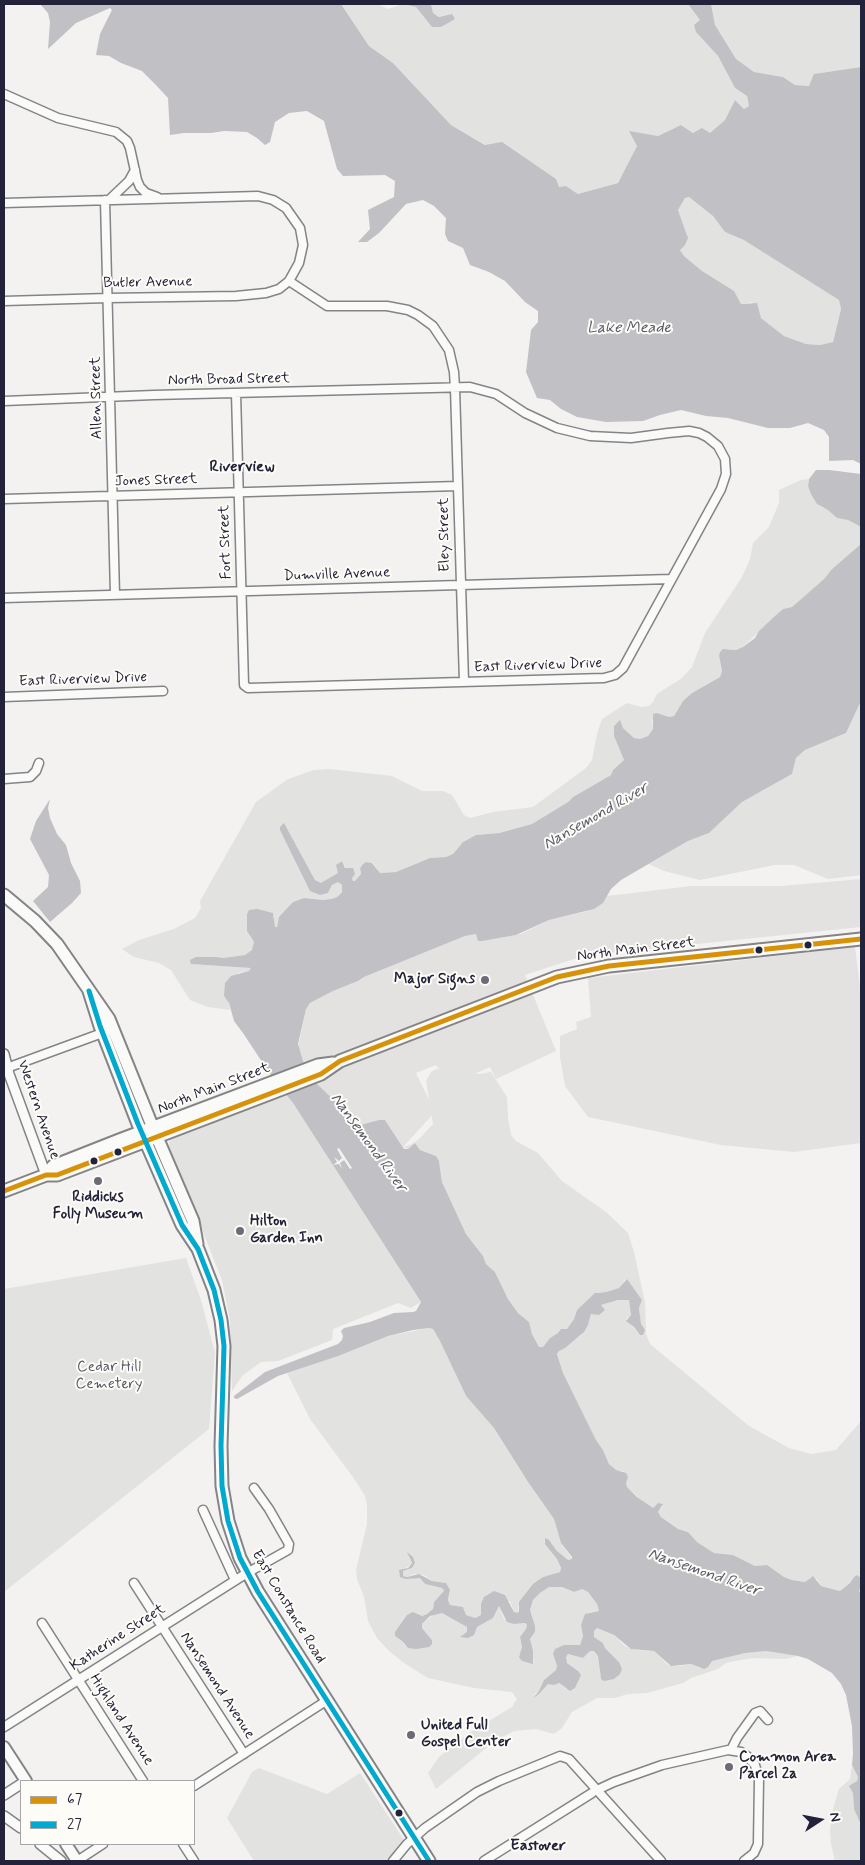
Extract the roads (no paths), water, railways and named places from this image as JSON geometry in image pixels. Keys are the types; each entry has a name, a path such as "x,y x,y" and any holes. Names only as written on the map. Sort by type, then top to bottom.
{"main road":[{"name":"East Constance Road","path":"4,895 35,921 57,944 109,1019 108,1031 149,1134 182,1225 198,1249 214,1290 222,1330 224,1363 221,1466 224,1502 233,1540 247,1573 430,1861"},
{"name":"North Main Street","path":"4,1191 46,1174 56,1175 149,1134 557,977 587,969 861,938"},
{"path":"4,1747 24,1780"},
{"path":"67,1845 77,1861"}],"street":[{"path":"4,94 58,118 116,132 122,136 130,148 140,187 146,193 161,199"},
{"path":"107,200 129,181 135,170"},
{"path":"4,203 266,197 280,204 292,215 300,228 303,245 299,263 289,282"},
{"name":"Allen Street","path":"107,200 115,595"},
{"name":"Butler Avenue","path":"4,302 252,295 274,291 289,282"},
{"name":"Eley Street","path":"289,282 327,306 387,306 400,308 418,315 432,326 444,341 452,359 455,388 464,682"},
{"name":"North Broad Street","path":"4,401 470,387 490,391 539,420 557,428 590,436 631,438 689,431 707,436"},
{"name":"Fort Street","path":"236,393 244,685 246,688"},
{"name":"East Riverview Drive","path":"246,688 604,678 615,675 623,668 724,482 726,474 725,459 718,446 707,436"},
{"name":"Jones Street","path":"4,499 458,486"},
{"name":"Dumville Avenue","path":"4,598 671,579"},
{"name":"East Riverview Drive","path":"4,697 162,691"},
{"path":"4,779 30,777 36,771 39,763"},
{"path":"6,1068 108,1031"},
{"name":"Western Avenue","path":"4,1054 6,1068 46,1174"},
{"name":"Katherine Street","path":"4,1727 235,1580 289,1548 289,1544 278,1523 254,1488"},
{"path":"203,1510 235,1580"},
{"name":"Nansemond Avenue","path":"134,1583 244,1754"},
{"name":"Highland Avenue","path":"42,1623 142,1780"},
{"path":"195,1785 326,1700"},
{"path":"731,1750 755,1713 760,1711 768,1720"},
{"path":"484,1861 594,1791 658,1766 731,1750 741,1752 751,1759 758,1772 759,1779 758,1844 754,1853 744,1861"},
{"path":"393,1861 414,1837 477,1792 556,1756 569,1759 594,1791 661,1861"},
{"path":"4,1795 20,1785"},
{"path":"4,1816 20,1827"},
{"path":"41,1845 61,1861"},
{"path":"77,1861 102,1845"},
{"path":"184,1845 194,1861"}],"water":[{"name":"Lake Meade","path":"40,4 341,4 369,46 393,63 451,125 485,145 502,142 556,179 559,187 566,186 578,194 618,183 637,146 629,131 658,136 681,125 693,133 702,128 710,133 725,120 735,100 744,109 749,106 747,96 735,88 718,56 696,32 694,25 700,20 688,4 711,4 715,25 736,59 754,72 783,77 795,85 809,86 814,74 861,67 861,464 853,460 829,461 829,437 824,430 808,423 790,428 768,428 728,418 706,416 681,410 643,421 606,422 577,417 561,409 550,400 537,398 526,372 531,330 538,322 538,311 525,302 505,281 489,272 470,265 463,248 448,241 445,234 446,218 434,206 423,200 406,204 379,233 367,242 358,242 370,229 368,210 394,197 395,181 385,175 343,176 337,169 324,121 307,111 289,113 275,122 270,142 265,145 247,132 224,131 170,135 168,98 142,71 109,56 96,55 100,34 112,10 110,8 76,23 48,49 50,22 48,13","holes":["689,197 713,216 725,232 744,240 839,300 841,309 833,342 820,345 806,344 784,336 761,318 757,303 741,304 734,291 702,271 684,256 680,250 688,238 678,210 685,198"]},
{"path":"403,4 431,4 433,13 439,17 452,14 455,19 441,27 432,27 416,7"},
{"path":"816,470 861,474 861,527 848,520 837,518 817,504 808,486 809,479"},
{"name":"Nansemond River","path":"861,544 861,701 846,733 805,750 796,758 792,774 742,802 709,833 688,841 621,880 611,889 603,903 594,909 549,920 516,935 482,941 478,941 476,934 465,936 364,977 310,1003 306,1009 298,1044 303,1061 317,1084 360,1125 385,1120 404,1149 408,1149 415,1143 420,1150 436,1156 439,1161 442,1182 466,1234 483,1256 486,1264 495,1272 508,1299 518,1313 529,1322 532,1334 539,1347 543,1347 561,1329 567,1329 574,1319 577,1310 595,1293 619,1288 627,1279 642,1300 639,1308 641,1324 645,1330 643,1335 640,1335 626,1321 631,1315 629,1300 618,1300 601,1305 605,1310 599,1315 591,1314 584,1332 557,1354 563,1373 609,1464 616,1470 626,1473 628,1477 627,1487 637,1497 653,1508 658,1503 663,1504 658,1512 661,1517 678,1529 688,1532 697,1542 714,1553 733,1555 755,1566 767,1565 784,1577 792,1580 805,1582 813,1576 821,1586 840,1591 857,1575 861,1578 859,1591 861,1593 861,1825 854,1809 853,1793 849,1786 857,1781 858,1777 852,1765 852,1726 846,1695 841,1684 832,1673 808,1659 766,1651 745,1653 712,1661 704,1669 691,1664 671,1666 654,1651 631,1649 614,1635 597,1628 594,1631 594,1637 603,1643 605,1648 619,1662 622,1669 620,1674 614,1679 604,1681 601,1679 598,1656 594,1651 590,1651 583,1658 568,1654 566,1657 567,1663 581,1675 575,1688 570,1691 559,1683 554,1685 548,1684 533,1698 544,1680 556,1670 557,1666 553,1654 555,1649 564,1645 580,1645 583,1636 581,1625 585,1614 599,1611 597,1604 588,1592 582,1589 574,1592 562,1587 549,1587 533,1600 530,1610 535,1632 530,1639 533,1651 533,1664 522,1661 519,1657 522,1647 520,1637 527,1625 525,1623 514,1624 507,1622 499,1606 493,1618 477,1627 474,1635 468,1638 460,1637 467,1632 467,1627 442,1613 430,1616 422,1624 422,1628 432,1640 432,1644 429,1647 408,1648 395,1636 395,1632 407,1615 413,1612 422,1616 427,1614 433,1609 434,1602 444,1591 442,1588 425,1584 420,1578 406,1579 400,1577 399,1570 408,1568 412,1563 407,1552 413,1557 415,1563 412,1568 403,1571 403,1576 419,1574 432,1581 446,1583 450,1590 448,1600 450,1605 463,1607 466,1615 475,1618 481,1615 481,1604 484,1597 494,1591 505,1595 514,1612 519,1612 519,1602 533,1584 543,1577 560,1572 561,1568 557,1559 545,1544 545,1538 568,1560 572,1559 572,1557 561,1543 554,1519 494,1428 466,1396 433,1329 413,1330 388,1336 338,1356 278,1376 237,1399 234,1398 234,1396 265,1372 338,1344 342,1340 341,1331 344,1328 370,1322 394,1313 416,1311 421,1302 293,1103 272,1077 234,1021 229,1003 224,996 225,983 231,976 249,971 251,968 191,964 190,960 196,957 223,958 245,955 252,950 254,942 247,931 247,914 249,910 257,909 273,913 275,927 277,927 279,917 293,902 304,898 331,899 337,897 342,892 342,885 338,882 332,885 328,893 320,895 310,891 280,830 284,823 315,880 321,883 338,873 336,865 342,861 345,868 353,868 355,874 352,878 355,881 361,874 360,868 366,862 372,863 380,873 396,872 430,858 446,857 453,854 463,842 476,835 499,833 532,824 611,775 613,770 624,760 614,736 614,726 620,720 623,728 634,738 640,739 648,736 653,729 653,714 674,716 683,701 692,693 720,677 722,671 719,656 723,649 736,650 755,638 759,631 775,616 783,609 792,607"},
{"path":"50,799 48,808 50,818 57,834 66,845 71,863 80,881 81,893 50,922 33,901 48,887 49,875 30,839 36,821"}],"place":[{"name":"Major Signs","path":"485,980"},
{"name":"Riddicks Folly Museum","path":"98,1181"},
{"name":"Hilton Garden Inn","path":"240,1231"},
{"name":"United Full Gospel Center","path":"411,1735"},
{"name":"Common Area Parcel 2a","path":"729,1767"}],"district":[{"name":"Riverview","path":"242,468"},
{"name":"Eastover","path":"538,1847"}],"park label":[{"name":"Cedar Hill Cemetery","path":"109,1376"}]}
